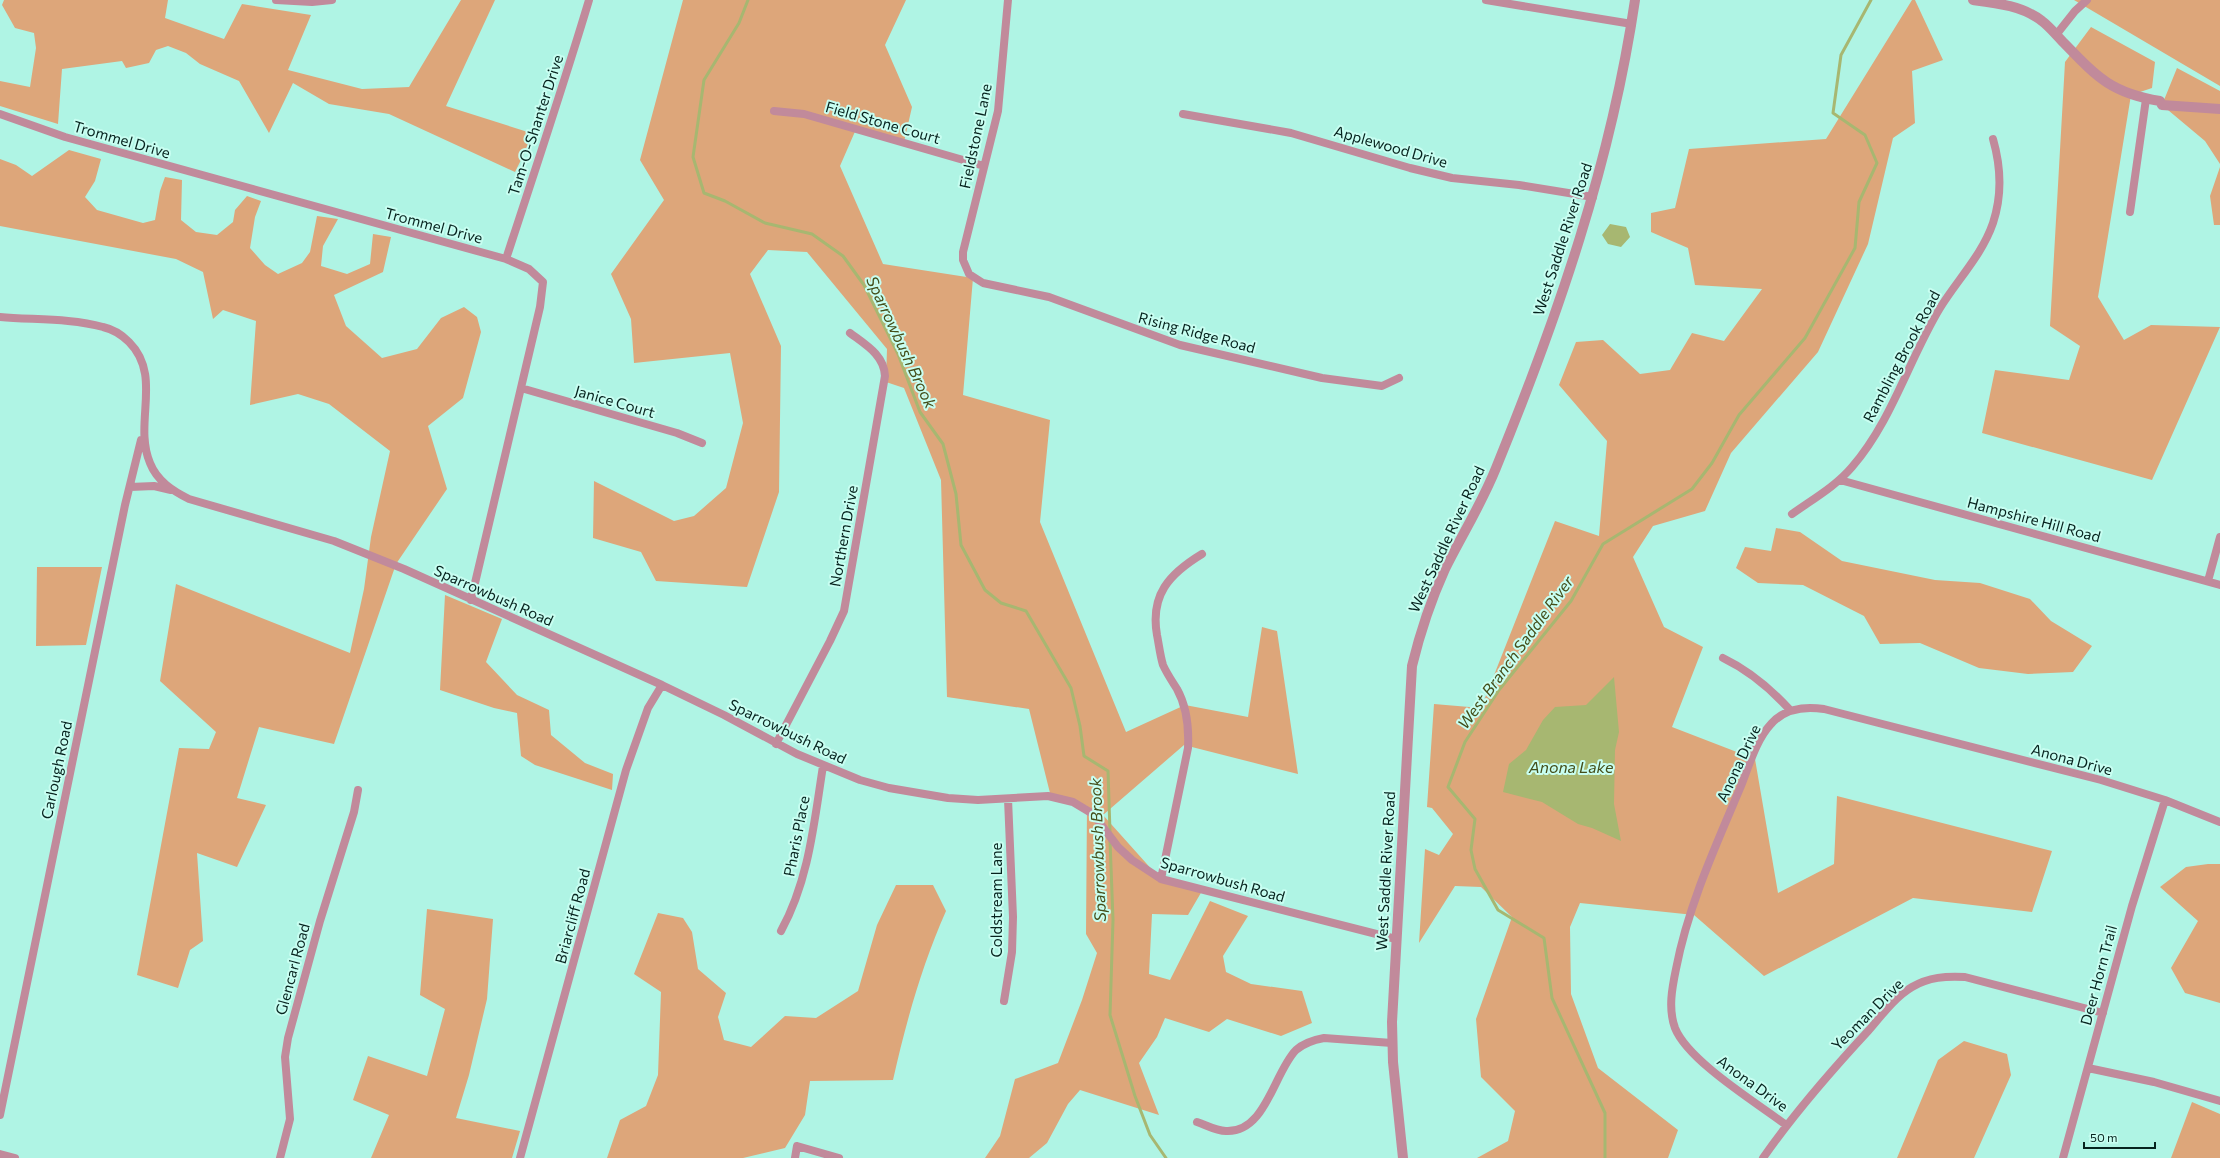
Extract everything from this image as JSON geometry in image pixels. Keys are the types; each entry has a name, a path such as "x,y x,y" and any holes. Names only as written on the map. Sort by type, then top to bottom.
{"street":[{"path":"276,0 312,2 332,0"},
{"name":"Tam-O-Shanter Drive","path":"506,259 549,131 589,0"},
{"name":"Fieldstone Lane","path":"963,252 998,111 1008,0"},
{"path":"1486,0 1632,24"},
{"name":"West Saddle River Road","path":"1403,1158 1392,1044 1409,694 1415,653 1424,622 1440,582 1496,468 1566,284 1593,197 1620,88 1635,0"},
{"path":"1973,0 2017,8 2042,21 2094,73 2106,83 2119,90 2146,99 2160,101 2162,105 2220,109"},
{"path":"2056,35 2075,10 2087,0"},
{"path":"2130,212 2146,99"},
{"name":"Field Stone Court","path":"774,111 804,114 984,166"},
{"name":"Trommel Drive","path":"0,114 65,138 506,259 529,269 543,282 540,307 471,600"},
{"name":"Applewood Drive","path":"1183,114 1291,133 1410,168 1452,178 1519,185 1593,197"},
{"name":"Rambling Brook Road","path":"1792,514 1840,480 1862,455 1881,425 1940,308 1986,240 1993,222 2000,187 1999,170 1993,140"},
{"name":"Rising Ridge Road","path":"963,252 963,260 969,274 983,283 1049,297 1122,326 1180,345 1322,378 1382,386 1399,378"},
{"name":"Sparrowbush Road","path":"0,317 103,327 124,338 140,356 147,378 143,432 145,449 150,464 156,475 172,490"},
{"name":"Northern Drive","path":"776,744 844,611 853,568 885,376 882,360 877,354 850,333"},
{"name":"Janice Court","path":"521,388 677,433 702,443"},
{"name":"Carlough Road","path":"0,1115 130,487 143,432"},
{"name":"Hampshire Hill Road","path":"1840,480 2220,585"},
{"name":"Sparrowbush Road","path":"130,487 154,486 172,490 210,506 334,541 404,569 662,685 724,715 776,744 823,766 860,780 918,794 971,799 1008,799 1048,796 1063,799 1084,807 1105,828 1115,843 1132,860 1161,879 1396,939"},
{"path":"2208,581 2220,536"},
{"path":"1161,879 1188,748 1189,735 1184,704 1163,664 1154,622 1161,593 1167,581 1185,565 1202,554"},
{"path":"1723,658 1753,674 1790,710"},
{"name":"Briarcliff Road","path":"520,1158 626,770 648,708 662,685"},
{"name":"Anona Drive","path":"1786,1124 1704,1064 1690,1051 1676,1029 1670,1006 1676,968 1683,939 1723,829 1765,732 1780,716 1790,710 1812,707 1824,709 2101,780 2165,800 2220,822"},
{"name":"Pharis Place","path":"781,932 795,903 807,864 823,766"},
{"name":"Glencarl Road","path":"280,1158 290,1119 285,1057 288,1038 320,921 354,812 358,790"},
{"name":"Coldstream Lane","path":"1004,1001 1012,952 1013,917 1008,799"},
{"name":"Deer Horn Trail","path":"2063,1158 2132,906 2165,800"},
{"name":"Yeoman Drive","path":"1763,1158 1786,1124 1812,1093 1901,996 1924,981 1951,976 1965,977 2102,1013"},
{"path":"1197,1122 1227,1131 1246,1125 1262,1110 1294,1053 1305,1044 1314,1040 1324,1038 1392,1044"},
{"path":"2088,1068 2154,1082 2220,1101"},
{"path":"795,1158 797,1146 839,1158"},
{"path":"0,1154 15,1158"}],"shaded area":[{"path":"4,0 168,0 165,18 224,39 242,4 311,15 288,70 362,89 409,87 461,0 495,0 446,106 534,134 515,172 389,114 329,104 293,83 269,133 239,81 200,64 186,53 168,46 156,50 149,63 126,68 122,61 62,69 58,124 0,106 0,81 30,87 36,48 34,33 15,28 2,5"},
{"path":"683,0 906,0 885,45 912,107 904,142 857,127 840,166 883,264 973,278 963,395 1050,420 1040,522 1126,732 1185,705 1248,717 1262,627 1277,631 1298,774 1184,745 1103,815 1163,882 1202,891 1188,915 1152,914 1149,974 1170,980 1210,901 1248,916 1223,956 1226,972 1251,984 1302,991 1312,1023 1281,1036 1227,1019 1209,1032 1165,1018 1157,1037 1139,1063 1159,1115 1080,1090 1068,1104 1047,1143 1029,1158 985,1158 1000,1136 1015,1079 1058,1063 1082,1000 1097,953 1086,934 1087,806 1051,797 1029,709 947,697 941,480 904,388 886,382 887,349 807,252 768,250 750,274 781,346 779,492 747,587 656,581 641,552 593,538 594,481 674,521 694,516 726,488 743,423 730,353 634,363 631,319 611,274 664,200 640,160"},
{"path":"1912,0 1915,0 1943,60 1912,71 1915,123 1893,138 1868,244 1818,352 1731,453 1705,511 1653,526 1633,557 1664,627 1703,647 1672,727 1755,759 1778,893 1834,864 1837,796 2052,851 2032,912 1913,898 1764,976 1694,915 1580,903 1570,927 1571,994 1598,1068 1678,1130 1668,1158 1477,1158 1508,1141 1515,1111 1481,1077 1476,1019 1512,917 1481,887 1455,886 1419,943 1425,849 1439,855 1453,834 1432,808 1427,807 1434,704 1481,708 1555,521 1599,536 1607,441 1559,385 1576,342 1603,340 1640,374 1670,370 1692,333 1724,341 1762,289 1695,285 1688,248 1651,232 1651,213 1675,208 1689,149 1826,139"},
{"path":"2074,0 2220,0 2220,86"},
{"path":"2091,27 2155,62 2152,88 2131,95 2098,297 2124,340 2151,325 2220,327 2152,480 1982,433 1995,370 2069,380 2080,346 2050,326 2065,62"},
{"path":"2177,68 2220,91 2220,164 2205,141 2162,105"},
{"path":"69,150 101,159 95,181 85,197 97,210 143,223 155,220 160,191 165,177 182,180 181,220 196,232 217,235 233,222 235,210 247,196 261,201 255,217 250,248 265,265 278,274 302,263 310,252 317,216 338,219 323,246 321,266 347,274 370,264 373,234 391,237 383,272 334,295 346,326 382,358 417,349 441,318 464,307 477,317 481,332 463,398 428,426 447,489 396,564 334,744 259,727 237,798 266,805 237,867 197,853 203,941 190,950 178,988 137,975 179,748 209,749 216,732 160,681 176,584 350,653 364,589 371,537 390,451 329,404 298,394 250,405 256,321 223,310 213,319 203,272 176,259 0,226 0,159 16,165 32,176"},
{"path":"2220,167 2220,225 2214,225 2210,196"},
{"path":"1776,528 1800,532 1842,561 1935,580 1980,583 2030,599 2051,621 2092,646 2073,672 2028,674 1979,668 1920,643 1880,644 1864,616 1803,585 1758,583 1736,568 1745,547 1771,551"},
{"path":"37,567 102,567 86,645 36,646"},
{"path":"445,595 502,619 486,662 517,695 549,710 551,735 585,763 613,774 612,790 535,765 521,756 517,713 494,708 440,690"},
{"path":"2220,864 2220,1003 2185,993 2171,968 2198,921 2160,887 2186,867"},
{"path":"896,885 933,885 946,911 929,952 915,994 893,1080 810,1081 805,1115 785,1148 743,1158 607,1158 620,1120 646,1106 658,1075 661,992 634,974 658,913 683,918 692,932 698,969 726,993 718,1017 724,1040 751,1047 785,1016 816,1018 858,991 877,925"},
{"path":"427,909 493,919 487,999 469,1075 456,1118 520,1131 512,1158 371,1158 389,1115 353,1100 368,1056 427,1076 445,1009 420,995"},
{"path":"1964,1041 2007,1054 2011,1075 1974,1158 1897,1158 1938,1060"},
{"path":"2192,1102 2220,1114 2220,1158 2171,1158"}],"water":[{"path":"1610,224 1626,227 1630,237 1621,247 1608,244 1602,235"},
{"name":"Anona Lake","path":"1614,677 1619,732 1615,750 1614,804 1621,841 1592,828 1578,824 1542,802 1503,792 1509,764 1526,750 1543,720 1555,707 1586,705"}],"waterway":[{"name":"Sparrowbush Brook","path":"748,0 739,23 704,80 693,157 704,193 725,201 765,223 812,234 843,256 864,285 898,354 920,412 943,444 956,494 961,545 985,590 1001,603 1026,611 1071,688 1080,726 1084,756 1108,771 1110,832"},
{"name":"West Branch Saddle River","path":"1605,1158 1605,1113 1552,998 1544,938 1498,910 1475,869 1471,850 1475,819 1448,787 1465,742 1499,690 1571,601 1603,544 1692,489 1712,463 1739,415 1805,338 1855,248 1859,202 1877,163 1865,135 1833,113 1841,55 1871,0"},
{"name":"Sparrowbush Brook","path":"1110,840 1113,920 1110,1015 1135,1096 1150,1135 1166,1158"}]}
